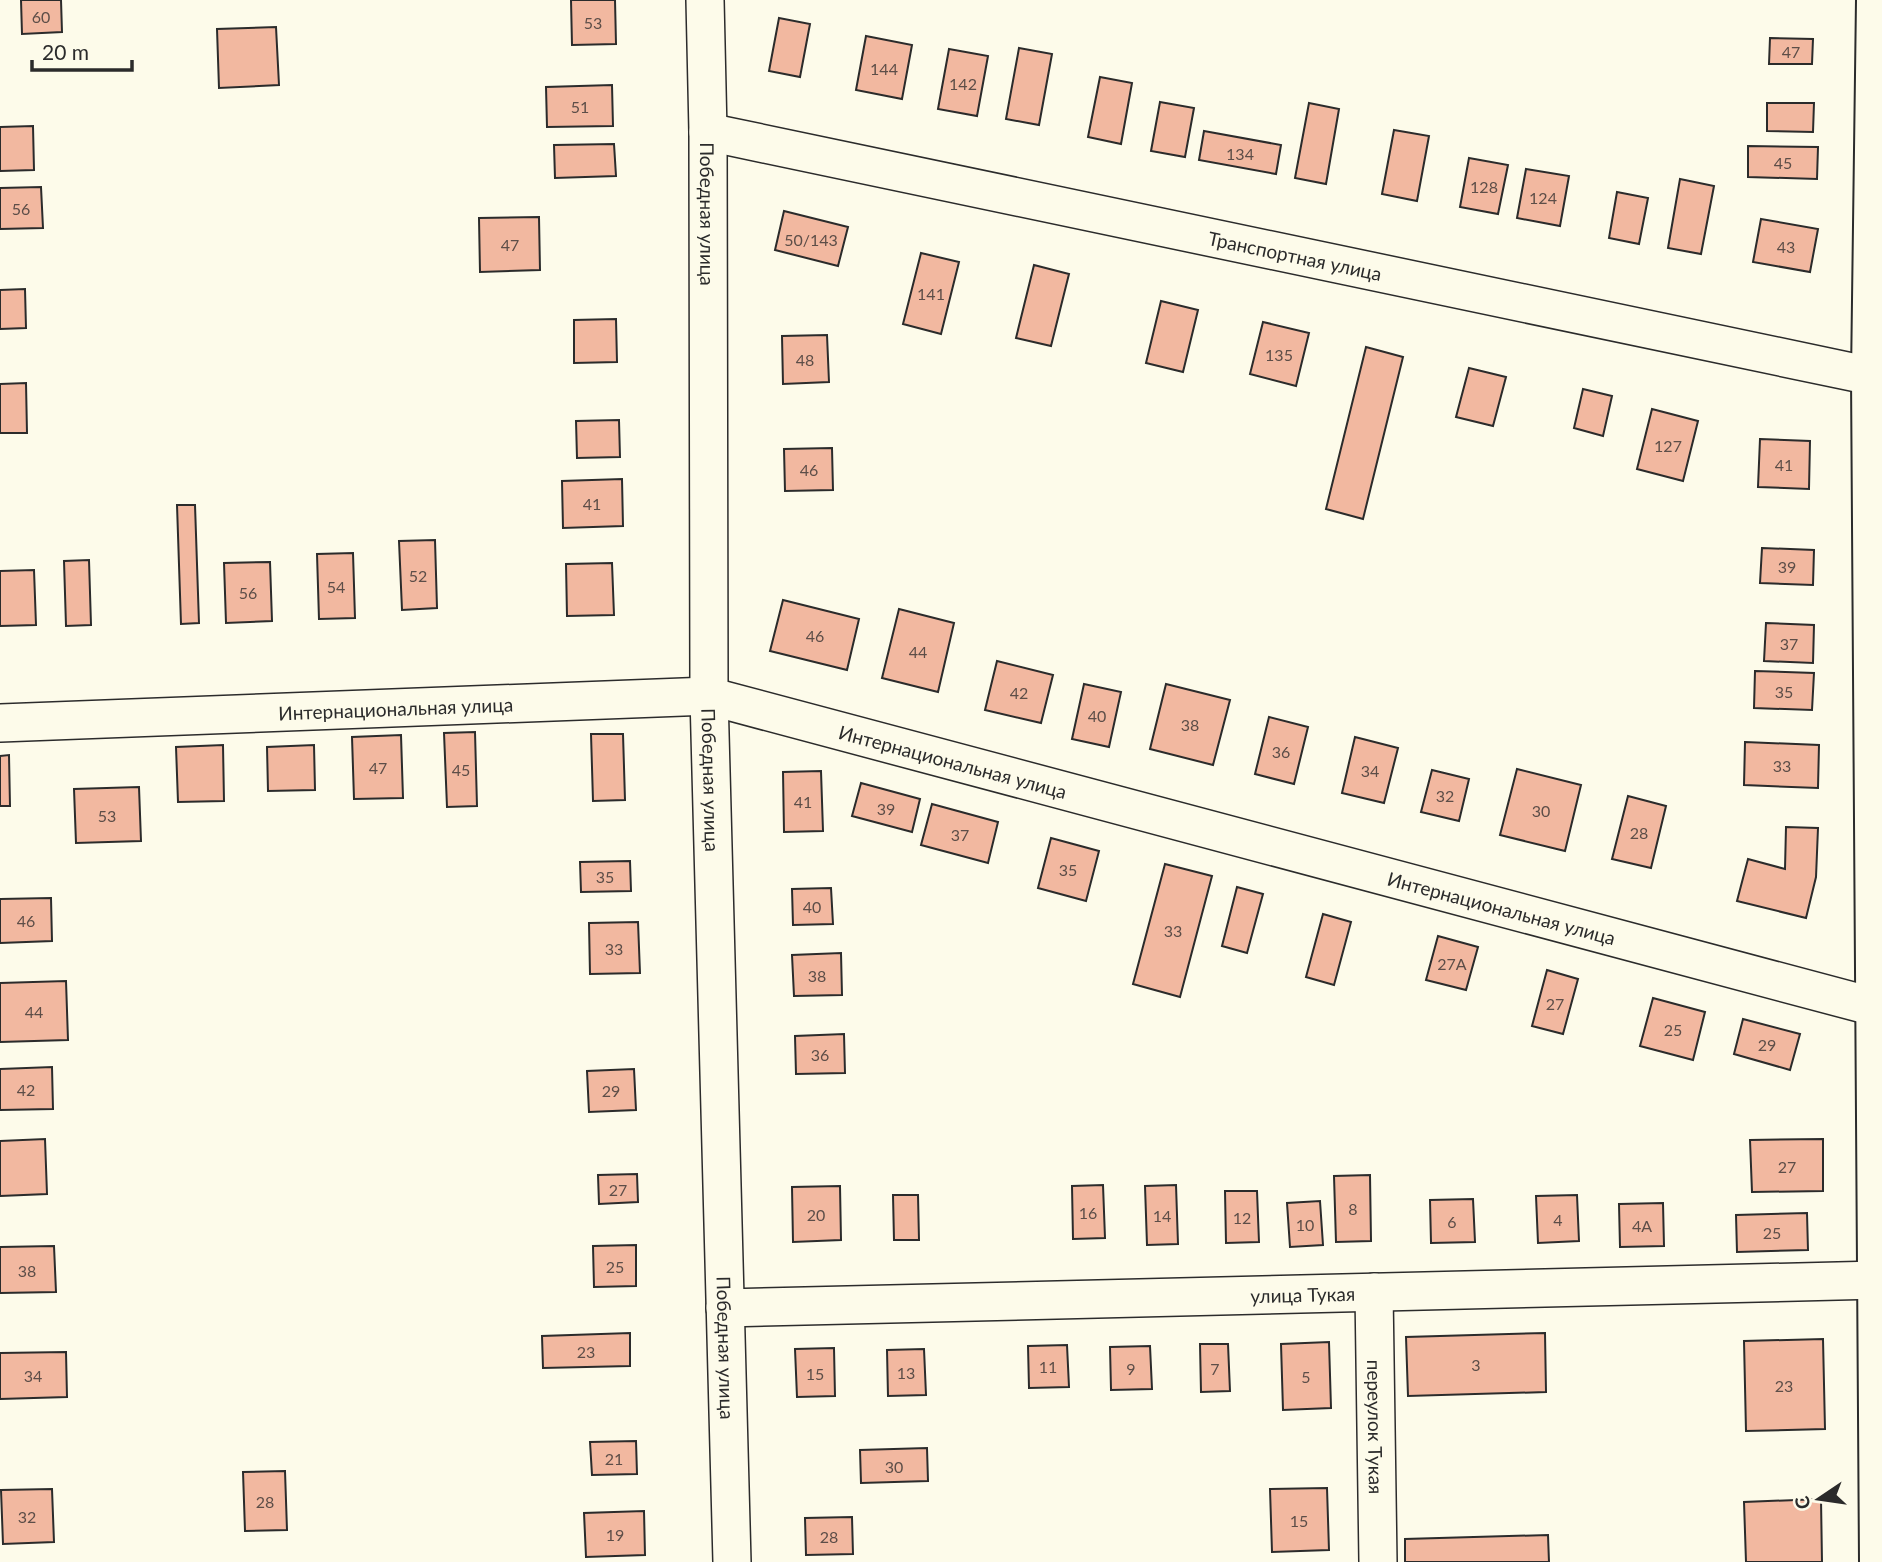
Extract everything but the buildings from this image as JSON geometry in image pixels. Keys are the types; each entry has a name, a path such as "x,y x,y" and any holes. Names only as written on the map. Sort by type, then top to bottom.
{"main road":[{"path":"1876,0 1879,1562"}],"street":[{"name":"Победная улица","path":"705,0 708,132 709,696 732,1562"},
{"name":"Транспортная улица","path":"708,132 1877,377"},
{"name":"Интернациональная улица","path":"0,723 709,696 1878,1008"},
{"name":"улица Тукая","path":"725,1308 1878,1280"},
{"name":"переулок Тукая","path":"1374,1292 1378,1562"}]}
